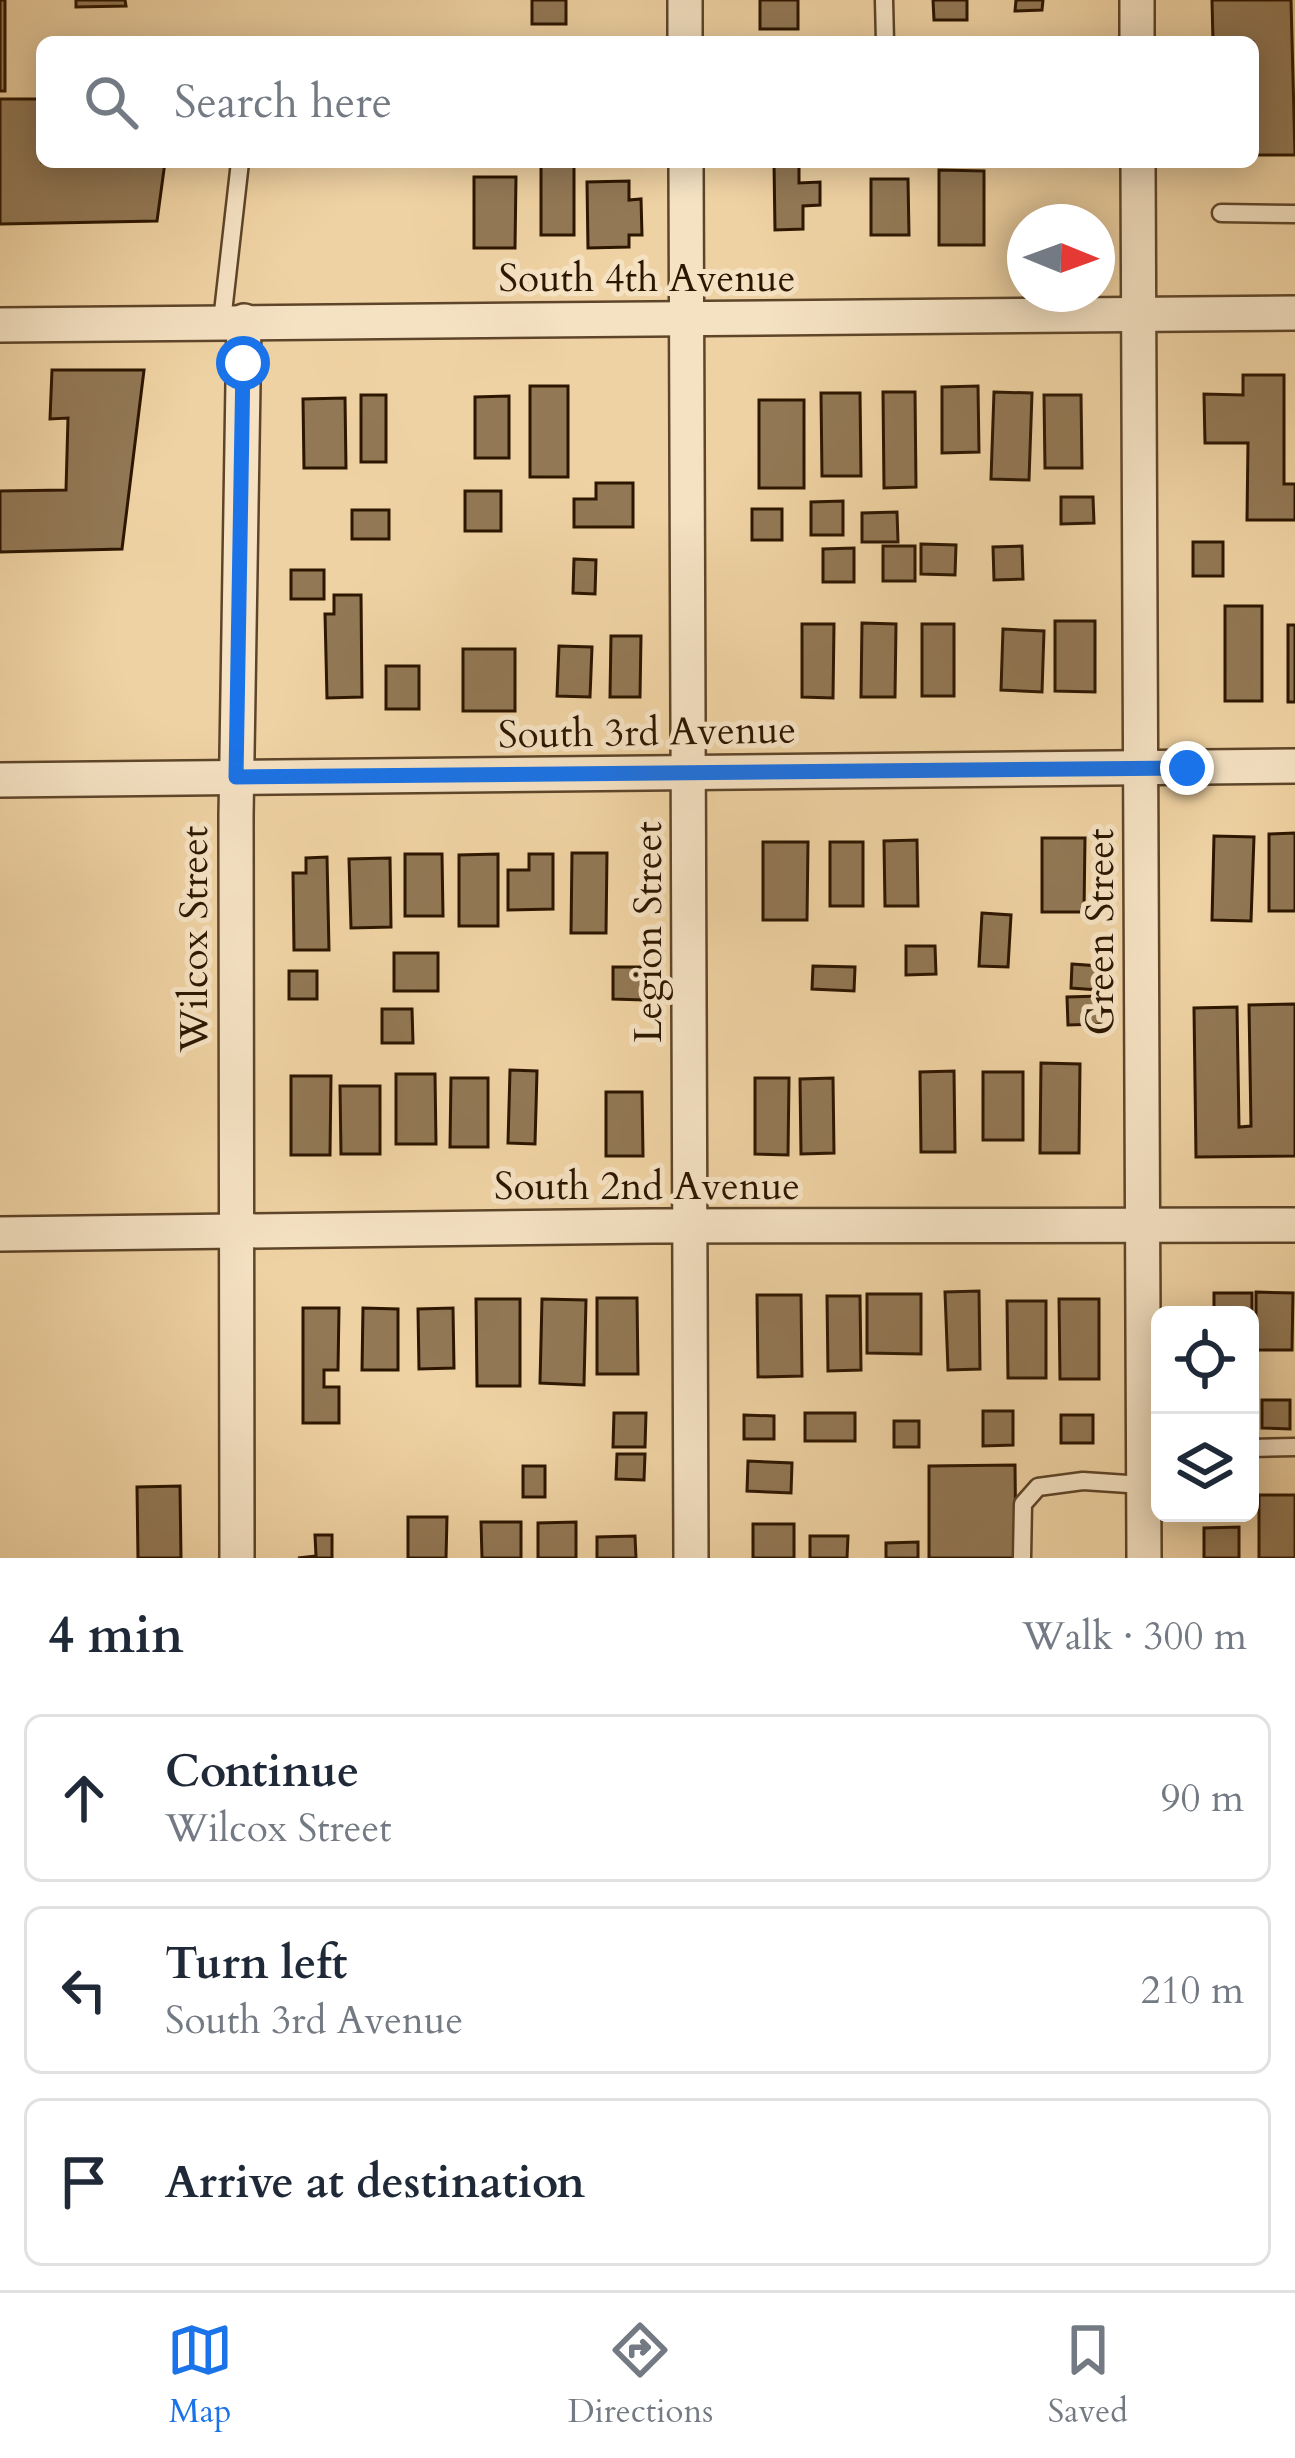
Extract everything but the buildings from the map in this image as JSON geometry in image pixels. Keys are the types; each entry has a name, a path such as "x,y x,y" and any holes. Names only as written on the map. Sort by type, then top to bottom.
{"street":[{"path":"685,0 685,36"},
{"path":"1137,0 1137,36"},
{"name":"Legion Street","path":"686,168 691,1558"},
{"name":"Green Street","path":"1138,168 1142,1226 1151,1427"},
{"name":"South 4th Avenue","path":"0,325 1295,313"},
{"name":"Wilcox Street","path":"233,321 237,1558"},
{"name":"South 3rd Avenue","path":"0,780 1295,766"},
{"name":"South 2nd Avenue","path":"0,1234 1295,1225"},
{"name":"Green Street","path":"1144,1558 1143,1485 1151,1453"}],"lane":[{"path":"884,0 885,36"},
{"path":"233,321 240,168"},
{"path":"1221,213 1295,214"},
{"path":"1259,1448 1295,1447"},
{"path":"1022,1558 1023,1504 1038,1487 1083,1481 1143,1485"}],"route":[{"path":"243,363 236,777 1187,768"}]}
